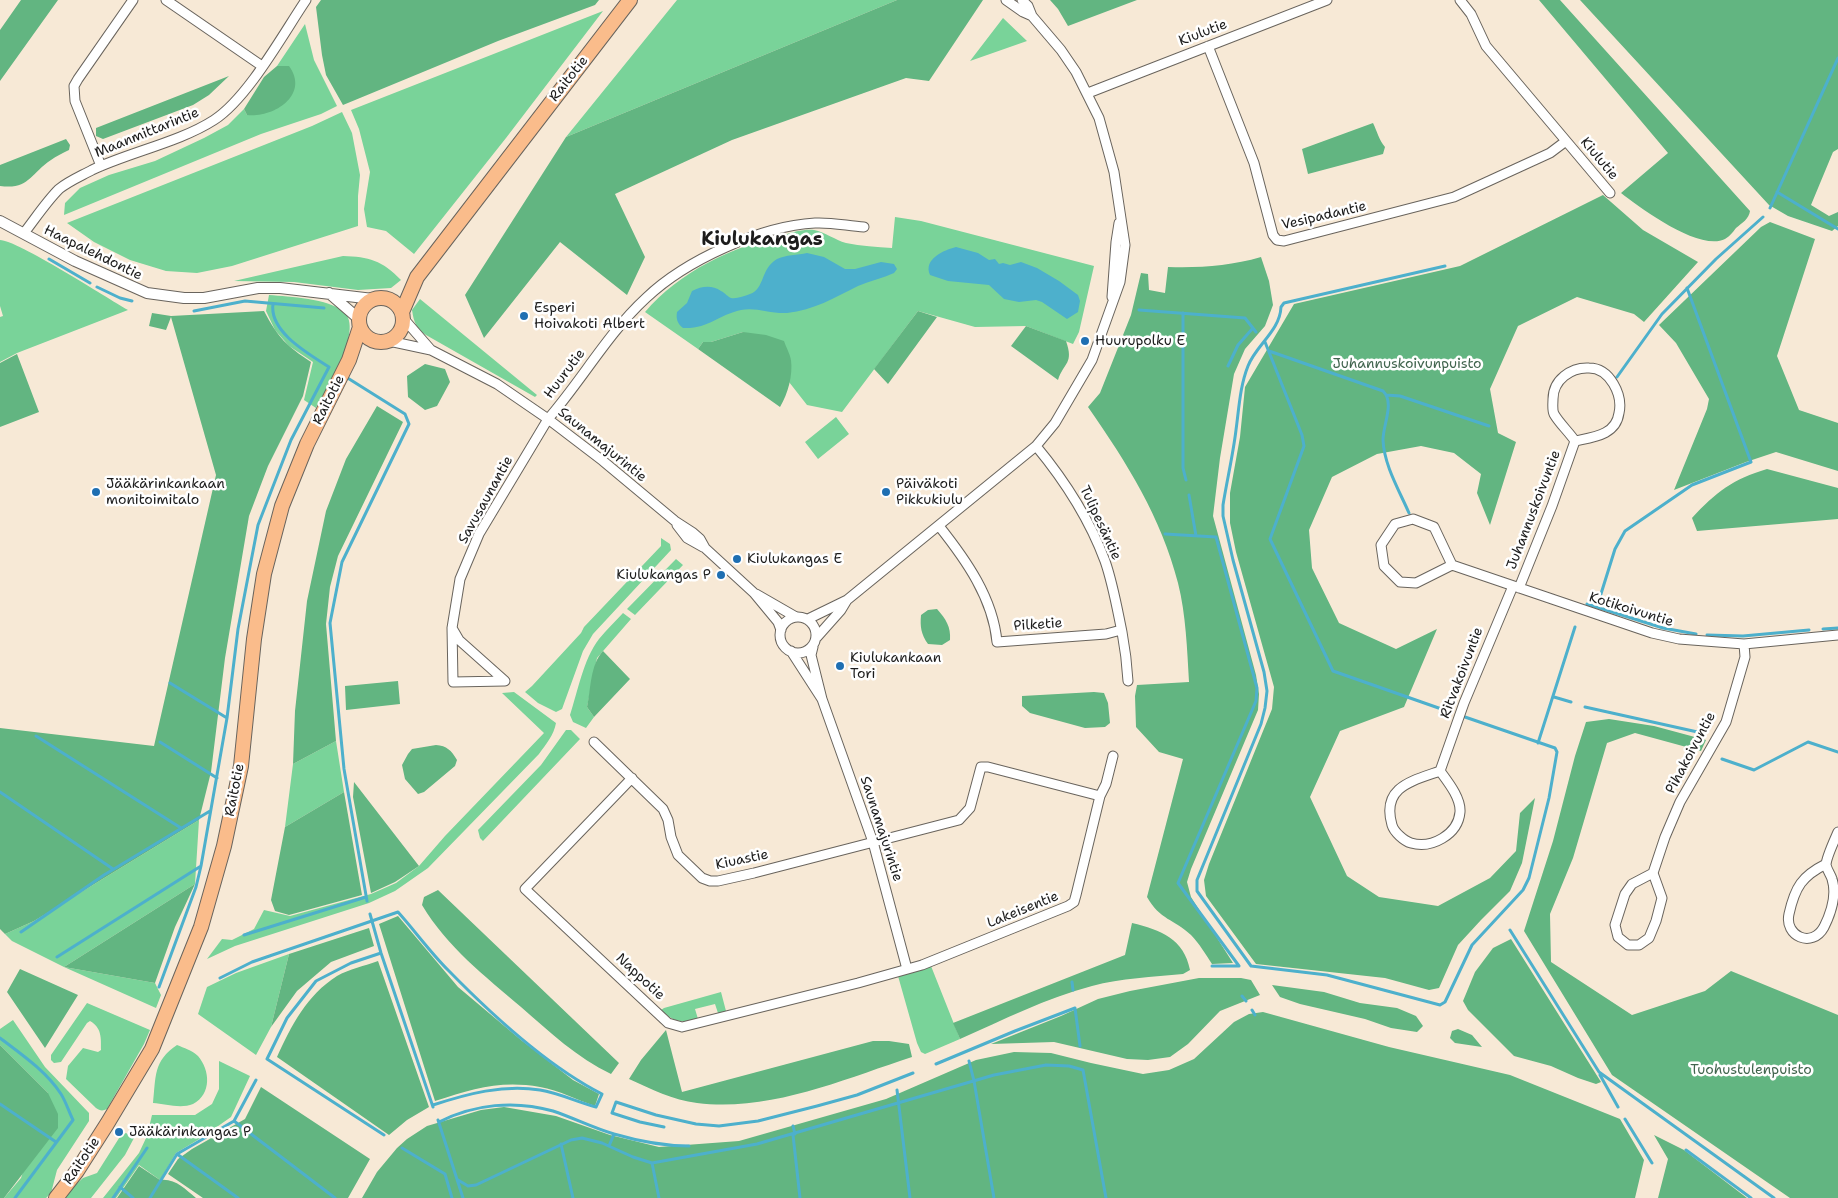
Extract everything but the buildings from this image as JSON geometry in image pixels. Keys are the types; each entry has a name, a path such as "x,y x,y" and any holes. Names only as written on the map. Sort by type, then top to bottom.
{"main road":[{"name":"Raitotie","path":"388,298 417,277 630,0"},
{"name":"Raitotie","path":"389,341 400,332 403,315 417,277"},
{"path":"389,341 374,341 363,333 359,323 363,307 373,299 388,298 394,301 403,315"},
{"name":"Raitotie","path":"56,1198 77,1171 152,1049 201,927 224,846 241,766 254,639 264,574 282,506 307,444 349,360 359,323"},
{"name":"Raitotie","path":"349,360 374,341"}],"street":[{"path":"101,166 74,101 74,86 133,0"},
{"path":"166,0 262,66"},
{"name":"Maanmittarintie","path":"24,233 59,190 77,178 101,166 198,129 215,119 231,106 262,66 306,0"},
{"path":"1006,0 1032,16"},
{"path":"808,619 815,627 816,637 813,646 802,653 791,651 782,642 781,630 786,622 796,617 808,619 847,600 1036,446 1054,423 1092,360 1120,282 1125,245 1110,154 1099,118 1088,92 1061,50 1032,16 1028,6 1022,0"},
{"name":"Kiulutie","path":"1088,92 1328,0"},
{"name":"Kiulutie","path":"1460,0 1471,14 1486,46 1610,193"},
{"name":"Vesipadantie","path":"1208,46 1254,164 1273,235 1277,240 1284,241 1454,197 1550,153 1566,141"},
{"name":"Haapalehdontie","path":"0,220 75,261 147,293 184,298 204,298 265,288 280,288 328,292 373,299"},
{"name":"Huurutie","path":"548,419 594,358 640,304 674,276 701,259 731,245 774,231 816,223 864,228"},
{"path":"328,292 359,323"},
{"name":"Saunamajurintie","path":"403,315 431,350"},
{"name":"Saunamajurintie","path":"389,341 431,350 496,384 548,419 603,461 674,521 700,539 706,548 754,593 778,622 781,630"},
{"name":"Juhannuskoivuntie","path":"1590,368 1602,372 1610,379 1616,389 1621,403 1618,419 1611,430 1594,437 1575,441 1553,412 1553,391 1560,379 1569,372 1590,368"},
{"name":"Savusaunantie","path":"452,628 459,640 505,681 453,682 452,628 460,579 479,534 548,419"},
{"name":"Juhannuskoivuntie","path":"1516,587 1552,506 1575,441"},
{"name":"Tulipesäntie","path":"1036,446 1068,487 1087,521 1105,561 1116,598 1127,657 1128,681"},
{"path":"1413,519 1434,527 1452,565 1416,583 1400,582 1384,566 1381,545 1395,524 1413,519"},
{"name":"Pilketie","path":"939,526 980,586 991,614 997,642 1106,634 1121,630"},
{"name":"Kotikoivuntie","path":"1452,565 1652,633 1679,639 1744,644 1838,635"},
{"name":"Ritvakoivuntie","path":"1440,772 1464,702 1516,587"},
{"name":"Saunamajurintie","path":"754,593 796,617"},
{"path":"816,637 841,610 847,600"},
{"name":"Pihakoivuntie","path":"1653,872 1665,836 1680,802 1726,722 1745,657 1744,644"},
{"name":"Saunamajurintie","path":"813,646 811,655 822,699 872,842 907,969"},
{"name":"Saunamajurintie","path":"791,651 822,699"},
{"name":"Kiuastie","path":"594,742 663,810 668,820 671,837 678,855 702,878 710,881 754,873 872,842"},
{"name":"Lakeisentie","path":"907,969 1074,902 1100,796 1106,784 1113,756"},
{"path":"872,842 959,820 970,808 981,767 988,767 1100,796"},
{"path":"1440,772 1454,790 1460,812 1454,828 1438,841 1423,845 1409,842 1394,830 1388,812 1393,794 1409,782 1440,772"},
{"name":"Nappotie","path":"632,778 525,889 668,1023 682,1027 907,969"},
{"path":"1826,864 1811,871 1801,881 1792,902 1788,920 1792,933 1799,938 1807,940 1816,936 1822,930 1830,915 1835,891 1826,864 1838,832"},
{"path":"1653,872 1662,898 1656,921 1650,938 1639,945 1628,945 1618,937 1615,925 1625,894 1632,884 1653,872"}],"green space":[{"path":"21,0 58,0 0,81 0,30"},
{"path":"321,0 599,0 595,5 498,41 343,105 326,75 316,7"},
{"path":"677,0 897,0 566,137"},
{"path":"897,0 983,0 929,81 906,78 732,140 615,194 645,257 627,295 560,242 484,338 465,295 566,137"},
{"path":"1050,0 1137,0 1068,26"},
{"path":"1539,0 1560,0 1750,211 1747,219 1728,237 1714,241 1686,234 1656,218 1621,193 1668,153"},
{"path":"1580,0 1838,0 1838,149 1833,152 1811,205 1829,216 1838,212 1838,226 1832,231 1788,216 1769,205"},
{"path":"603,11 414,254 386,231 367,227 364,209 370,172 359,129 351,110"},
{"path":"1003,18 1027,41 970,61"},
{"path":"305,24 314,60 337,106 321,114 261,134 64,215 65,203 80,188 109,175 155,161 204,138 228,125 244,109 247,115 289,66 277,66"},
{"path":"277,66 289,66 294,77 295,86 292,95 278,108 268,113 247,115 244,109 264,77"},
{"path":"229,76 209,95 193,105 103,139 96,136 96,128"},
{"path":"342,112 352,133 360,175 358,226 232,266 197,273 166,271 130,260 94,242 67,223 312,126"},
{"path":"1373,123 1385,147 1383,154 1308,174 1302,149"},
{"path":"66,139 70,145 69,150 44,165 28,180 17,186 0,186 0,165"},
{"name":"Juhannuskoivunpuisto","path":"1603,195 1643,230 1698,262 1644,322 1634,314 1577,297 1518,326 1490,389 1498,433 1516,442 1490,525 1477,493 1481,474 1454,453 1421,446 1377,454 1332,477 1309,530 1312,568 1339,623 1396,649 1437,629 1404,707 1340,731 1310,797 1347,876 1379,897 1438,906 1490,878 1516,851 1520,813 1535,798 1522,863 1510,891 1458,945 1439,988 1429,990 1385,978 1256,964 1206,896 1204,880 1272,709 1274,687 1236,552 1230,523 1230,493 1240,437 1245,387 1294,304 1460,266"},
{"path":"895,217 921,221 1094,266 1079,332 1073,344 1026,326 975,327 918,311 842,412 807,405 789,382 791,360 743,332 711,342 703,342 698,349 645,312 674,285 708,263 746,246 795,232 814,230 846,243 892,248"},
{"path":"1770,222 1815,239 1777,356 1799,410 1838,423 1838,471 1776,452 1674,490 1707,409 1709,399 1676,343 1659,325 1761,227"},
{"path":"0,240 24,249 128,310 17,353 0,362 0,317 3,316 0,306"},
{"path":"343,256 360,257 375,261 388,268 401,280 391,288 358,290 294,282 234,281"},
{"path":"1261,257 1269,281 1273,305 1265,326 1245,349 1234,374 1220,458 1213,516 1256,675 1259,694 1258,710 1187,882 1191,897 1233,963 1212,964 1191,935 1162,915 1147,897 1183,759 1159,752 1136,727 1135,696 1137,685 1189,682 1181,595 1171,559 1152,513 1129,470 1088,407 1100,393 1131,315 1141,273 1148,274 1149,290 1165,293 1168,267 1215,266"},
{"path":"269,295 319,301 337,307 344,312 349,321 347,345 335,374 316,408 304,400 313,362 289,346 275,330 266,311"},
{"path":"420,299 537,395 535,397 426,335 416,325 412,310"},
{"path":"264,311 284,341 311,362 303,396 268,466 249,516 225,658 211,772 199,820 34,921 5,934 0,929 0,728 154,746 216,475 171,317 166,330 149,326 152,313 171,316"},
{"path":"918,311 937,317 888,384 874,369"},
{"path":"1026,326 1066,341 1069,359 1058,380 1011,346"},
{"path":"743,332 766,335 784,341 790,358 791,378 780,407 698,349 703,342 711,342"},
{"path":"17,354 39,412 0,427 0,363"},
{"path":"425,364 445,369 450,382 437,406 425,410 408,397 407,376"},
{"path":"377,406 403,422 338,556 330,587 326,624 336,741 293,764 295,711 307,601 326,511 346,459"},
{"path":"836,417 849,434 818,459 805,442"},
{"path":"1767,469 1838,488 1838,519 1697,531 1692,518 1709,501 1744,477"},
{"path":"661,538 670,544 671,550 593,634 583,651 562,709 556,712 538,703 525,692 661,546"},
{"path":"676,559 683,565 635,615 627,609"},
{"path":"937,609 950,631 950,640 942,645 928,644 922,634 921,627 921,615 928,610"},
{"path":"623,613 631,619 597,658 587,707 594,717 586,728 573,722 570,715 581,676 593,647"},
{"path":"603,651 630,679 594,717 587,707 593,670"},
{"path":"398,681 400,704 346,710 345,686"},
{"path":"514,692 556,723 552,735 539,754 428,868 395,891 369,903 235,946 207,959 222,939 232,940 254,929 264,910 290,916 371,894 396,883 419,866 445,836 544,733 502,693"},
{"path":"1104,693 1108,703 1110,723 1105,727 1085,728 1030,713 1022,706 1022,696"},
{"name":"Tuohustulenpuisto","path":"1609,719 1654,726 1706,740 1701,751 1635,733 1607,743 1573,858 1550,914 1551,962 1632,1015 1705,991 1731,971 1838,1015 1838,1198 1790,1198 1612,1075 1524,931 1553,841 1575,756 1586,722"},
{"path":"566,730 571,730 580,739 483,841 478,830 541,765"},
{"path":"336,741 344,792 285,827 293,764"},
{"path":"436,745 443,746 451,751 457,760 455,766 424,792 418,794 405,779 402,765 412,749"},
{"path":"354,782 419,866 395,882 371,893 353,797"},
{"path":"344,792 362,895 289,915 275,911 271,900 285,827"},
{"path":"199,820 195,884 64,967 12,941 5,934 34,921"},
{"path":"195,884 175,927 155,983 64,967"},
{"path":"438,890 619,1063 611,1074 564,1044 455,948 422,905 424,897"},
{"path":"398,916 458,987 521,1040 573,1080 599,1094 595,1106 547,1088 526,1085 499,1085 474,1089 435,1101 379,924"},
{"path":"1132,923 1162,933 1177,943 1187,959 1190,970 1183,974 1114,981 1075,991 1025,1010 960,1039 953,1023 1125,955"},
{"path":"369,928 374,946 331,962 297,991 271,1027 289,954"},
{"path":"1511,939 1601,1082 1596,1084 1551,1066 1514,1056 1468,1010 1463,1001 1475,972 1493,948"},
{"path":"289,954 271,1027 256,1055 198,1014 207,987 236,973"},
{"path":"378,961 429,1107 407,1120 389,1135 277,1057 294,1023 317,992 337,976"},
{"path":"931,966 960,1039 925,1054 921,1052 917,1043 898,976"},
{"path":"64,967 155,983 161,995 156,1008"},
{"path":"20,969 78,995 45,1048 7,992"},
{"path":"1199,978 1241,978 1251,980 1260,995 1220,1011 1188,1044 1170,1057 1148,1060 1127,1059 1054,1042 991,1044 1098,999"},
{"path":"1272,985 1324,992 1360,1003 1397,1008 1416,1016 1423,1026 1417,1032 1391,1028 1365,1019 1300,1004 1280,997"},
{"path":"721,992 726,1011 718,1013 715,1004 695,1009 698,1019 682,1021 669,1017 661,1010 664,1008"},
{"path":"87,1003 150,1030 107,1109 103,1110 96,1108 66,1079 68,1066 83,1048 98,1052 101,1050 99,1030 94,1024 90,1021 87,1023 61,1062 54,1063 51,1060 51,1055"},
{"path":"1263,1012 1389,1047 1510,1075 1620,1119 1644,1160 1635,1198 362,1198 377,1172 407,1139 427,1126 481,1110 504,1107 556,1116 610,1135 659,1147 739,1141 886,1099 976,1060 1014,1052 1051,1053 1143,1074 1169,1070 1194,1059 1234,1022 1249,1014"},
{"path":"13,1020 45,1067 89,1113 89,1121 57,1170 51,1193 46,1198 4,1198 21,1178 48,1093 0,1045 0,1029"},
{"path":"1458,1029 1472,1035 1482,1047 1455,1043 1450,1038 1452,1031"},
{"path":"666,1030 682,1092 873,1041 909,1044 912,1057 834,1084 780,1098 725,1105 697,1103 671,1097 629,1079 641,1060"},
{"path":"0,1045 48,1093 58,1114 58,1128 4,1198 0,1198"},
{"path":"177,1045 188,1049 198,1056 207,1075 206,1088 199,1100 193,1104 178,1106 153,1103 157,1070 164,1057"},
{"path":"219,1061 250,1076 231,1117 176,1153 160,1180 139,1165 116,1198 103,1198 139,1153 147,1136 152,1115 195,1115 212,1104 219,1089"},
{"path":"261,1087 370,1159 348,1198 203,1198 168,1174 178,1159 192,1149 245,1119"},
{"path":"126,1133 134,1138 125,1155 91,1198 64,1198 83,1178 97,1173 121,1135"},
{"path":"1654,1135 1684,1150 1747,1198 1658,1198 1668,1159"},
{"path":"139,1166 160,1180 180,1185 196,1198 117,1198"}],"water":[{"path":"956,247 978,253 989,260 995,259 999,264 1010,265 1021,262 1037,268 1078,295 1080,301 1078,312 1067,319 1036,300 1019,302 1004,299 989,285 948,281 930,275 929,264 932,260 946,250"},
{"path":"807,253 824,257 845,269 855,269 881,262 894,264 897,269 894,273 858,286 824,303 806,309 787,313 752,309 741,310 692,328 683,328 678,323 677,312 687,303 692,291 703,287 711,287 718,289 731,298 750,294 758,288 768,268 777,259"}],"waterway":[{"path":"1770,208 1838,58"},
{"path":"1777,192 1838,229"},
{"path":"1617,377 1662,314 1716,259 1763,217"},
{"path":"49,259 90,283"},
{"path":"1445,266 1284,303 1281,307 1277,323 1256,351 1245,374 1223,505 1223,516 1233,560 1264,672 1267,691 1261,724 1197,880 1197,891 1251,966 1327,975 1440,1005 1445,1002 1472,945 1523,890 1529,878 1549,798 1557,752 1555,748 1465,717"},
{"path":"97,287 120,298 132,301"},
{"path":"1600,597 1615,549 1625,531 1692,485 1751,462 1687,288"},
{"path":"194,311 245,301 324,308"},
{"path":"170,683 227,718 238,629 258,525 291,440 329,367 301,349 284,333 277,324 273,314 273,304"},
{"path":"1139,310 1245,318 1256,332"},
{"path":"1183,313 1183,468 1186,480"},
{"path":"1228,366 1238,345 1253,328"},
{"path":"1265,342 1302,435 1304,446 1270,539 1333,671 1450,712"},
{"path":"1269,351 1383,391 1388,401 1388,414 1383,434 1386,459 1409,513"},
{"path":"346,377 405,414 409,424 342,562 330,623 344,769 367,901"},
{"path":"1386,395 1400,396 1489,426"},
{"path":"1189,495 1196,536"},
{"path":"1165,534 1216,537 1257,688 1256,701 1178,883 1239,966"},
{"path":"1587,604 1663,628 1696,634"},
{"path":"1538,743 1575,627"},
{"path":"1823,629 1838,628"},
{"path":"1707,635 1743,636 1809,630"},
{"path":"1554,697 1571,702"},
{"path":"1585,707 1702,733"},
{"path":"57,957 201,866 227,718"},
{"path":"36,736 181,828"},
{"path":"160,742 217,778"},
{"path":"1722,759 1754,770 1808,742 1838,752"},
{"path":"0,792 113,869"},
{"path":"21,932 104,875 210,811"},
{"path":"159,987 196,887 201,866"},
{"path":"244,935 366,897"},
{"path":"220,978 252,962 398,912 441,963 520,1038 561,1069 602,1094 596,1107 547,1091 526,1088 485,1091 433,1105"},
{"path":"370,914 381,953 433,1107"},
{"path":"1510,930 1599,1072 1774,1198"},
{"path":"381,953 351,963 316,981 287,1018 267,1059 384,1135"},
{"path":"1212,966 1239,966"},
{"path":"1072,982 1073,990"},
{"path":"1242,996 1246,1001"},
{"path":"936,1064 1075,1008 1080,1046"},
{"path":"1252,1010 1255,1015"},
{"path":"0,1038 33,1063 48,1078 61,1094 73,1120 15,1198"},
{"path":"969,1061 994,1198"},
{"path":"458,1180 468,1186 476,1185 571,1140 582,1138 602,1143 652,1163 757,1144 994,1075 1046,1065 1069,1066 1083,1070 1106,1198"},
{"path":"664,1127 612,1113 616,1102 656,1115 696,1124 719,1126 758,1121 817,1106 857,1095 913,1073"},
{"path":"1600,1075 1618,1107"},
{"path":"150,1198 177,1154 234,1121 256,1080"},
{"path":"897,1090 910,1198"},
{"path":"0,1104 56,1142"},
{"path":"439,1122 466,1111 480,1108 509,1105 524,1106 553,1111 606,1132 632,1139 660,1144 689,1146"},
{"path":"1625,1119 1652,1163"},
{"path":"438,1120 463,1198"},
{"path":"234,1121 335,1198"},
{"path":"793,1126 795,1134"},
{"path":"609,1146 614,1134"},
{"path":"793,1135 800,1198"},
{"path":"561,1144 573,1198"},
{"path":"113,1198 147,1148"},
{"path":"402,1148 445,1174 452,1198"},
{"path":"1686,1150 1751,1198"},
{"path":"177,1154 238,1198"},
{"path":"652,1163 659,1198"},
{"path":"120,1187 133,1198"}],"place":[{"name":"Esperi Hoivakoti Albert","path":"524,316"},
{"name":"Huurupolku E","path":"1085,341"},
{"name":"Jääkärinkankaan monitoimitalo","path":"96,492"},
{"name":"Päiväkoti Pikkukiulu","path":"886,492"},
{"name":"Kiulukangas E","path":"737,559"},
{"name":"Kiulukangas P","path":"721,575"},
{"name":"Kiulukankaan Tori","path":"840,666"},
{"name":"Jääkärinkangas P","path":"119,1132"}],"district":[{"name":"Kiulukangas","path":"762,240"}]}
